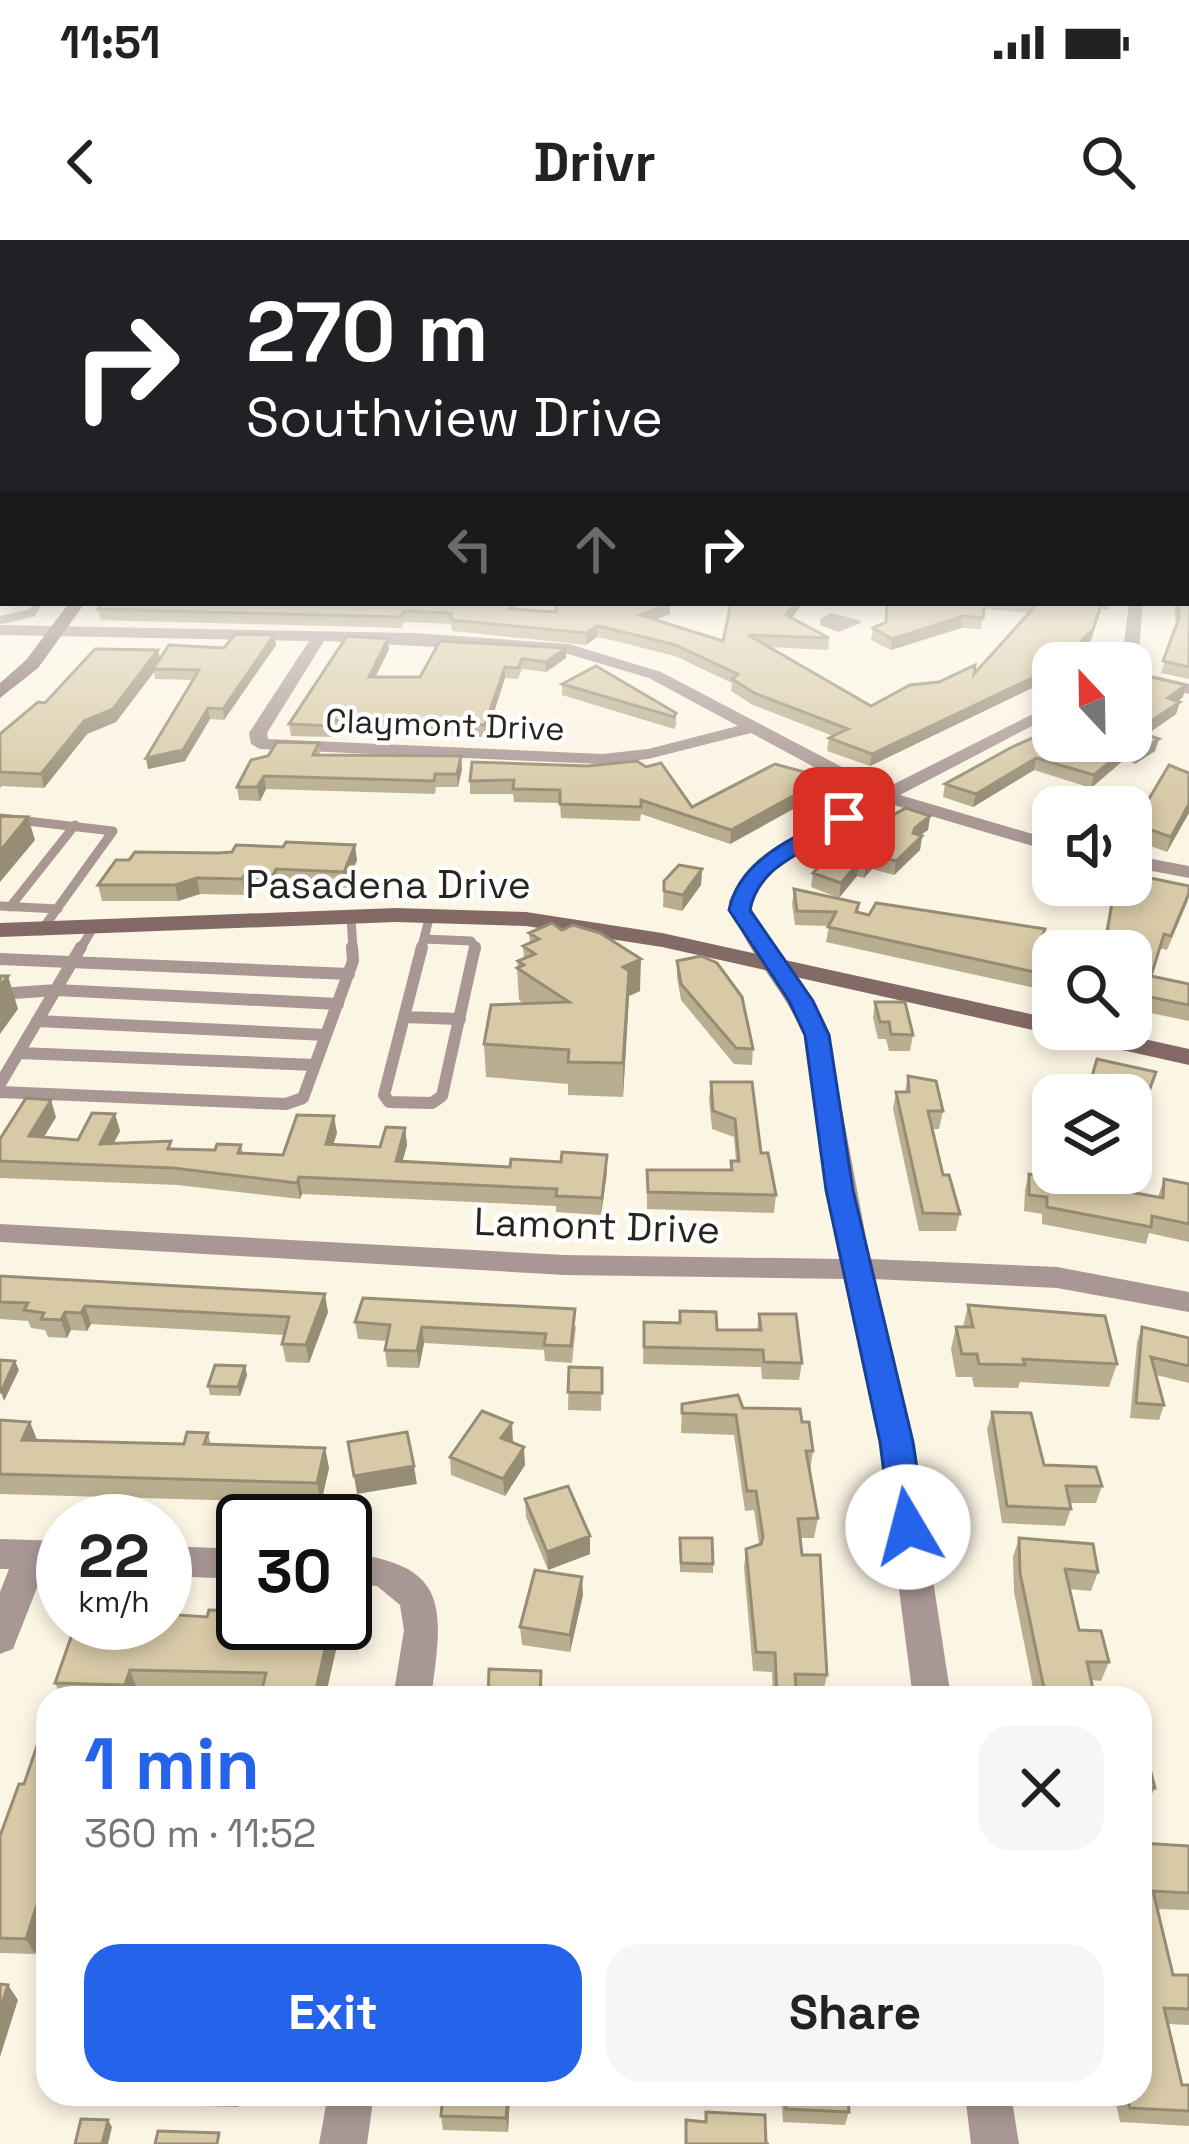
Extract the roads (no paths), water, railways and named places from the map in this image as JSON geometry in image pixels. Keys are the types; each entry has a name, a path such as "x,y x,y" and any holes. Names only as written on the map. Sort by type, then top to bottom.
{"street":[{"path":"0,694 63,624"},
{"path":"0,630 319,637 569,649 655,675 883,796 1032,840"},
{"name":"Claymont Drive","path":"319,637 258,733 260,744 602,759 648,754 751,728"},
{"path":"1152,680 1189,688"},
{"path":"930,1686 896,1442 862,1272 840,1190 817,1035 743,921 740,901 745,885 771,860 1032,720"},
{"path":"1152,865 1189,872"},
{"name":"Pasadena Drive","path":"3,914 41,931 351,917 427,927 593,927 1032,1022"},
{"path":"1152,1049 1189,1058"},
{"name":"Lamont Drive","path":"0,1233 578,1265 1073,1279 1189,1302"},
{"path":"0,1638 32,1555"},
{"path":"372,1571 386,1572 417,1597 422,1630 414,1686"},
{"path":"343,2144 349,2106"},
{"path":"990,2106 995,2144"}],"lane":[{"path":"0,818 113,831 41,931"},
{"path":"3,914 75,825"},
{"path":"3,914 58,909"},
{"path":"91,931 0,1088 286,1104 302,1098 349,974 351,917"},
{"path":"427,927 476,944 460,1019 442,1096 432,1103 389,1102 384,1095 427,927"},
{"path":"0,959 349,974"},
{"path":"0,994 56,990 338,1004"},
{"path":"404,1017 460,1019"},
{"path":"38,1021 326,1035"},
{"path":"19,1053 315,1065"}]}
